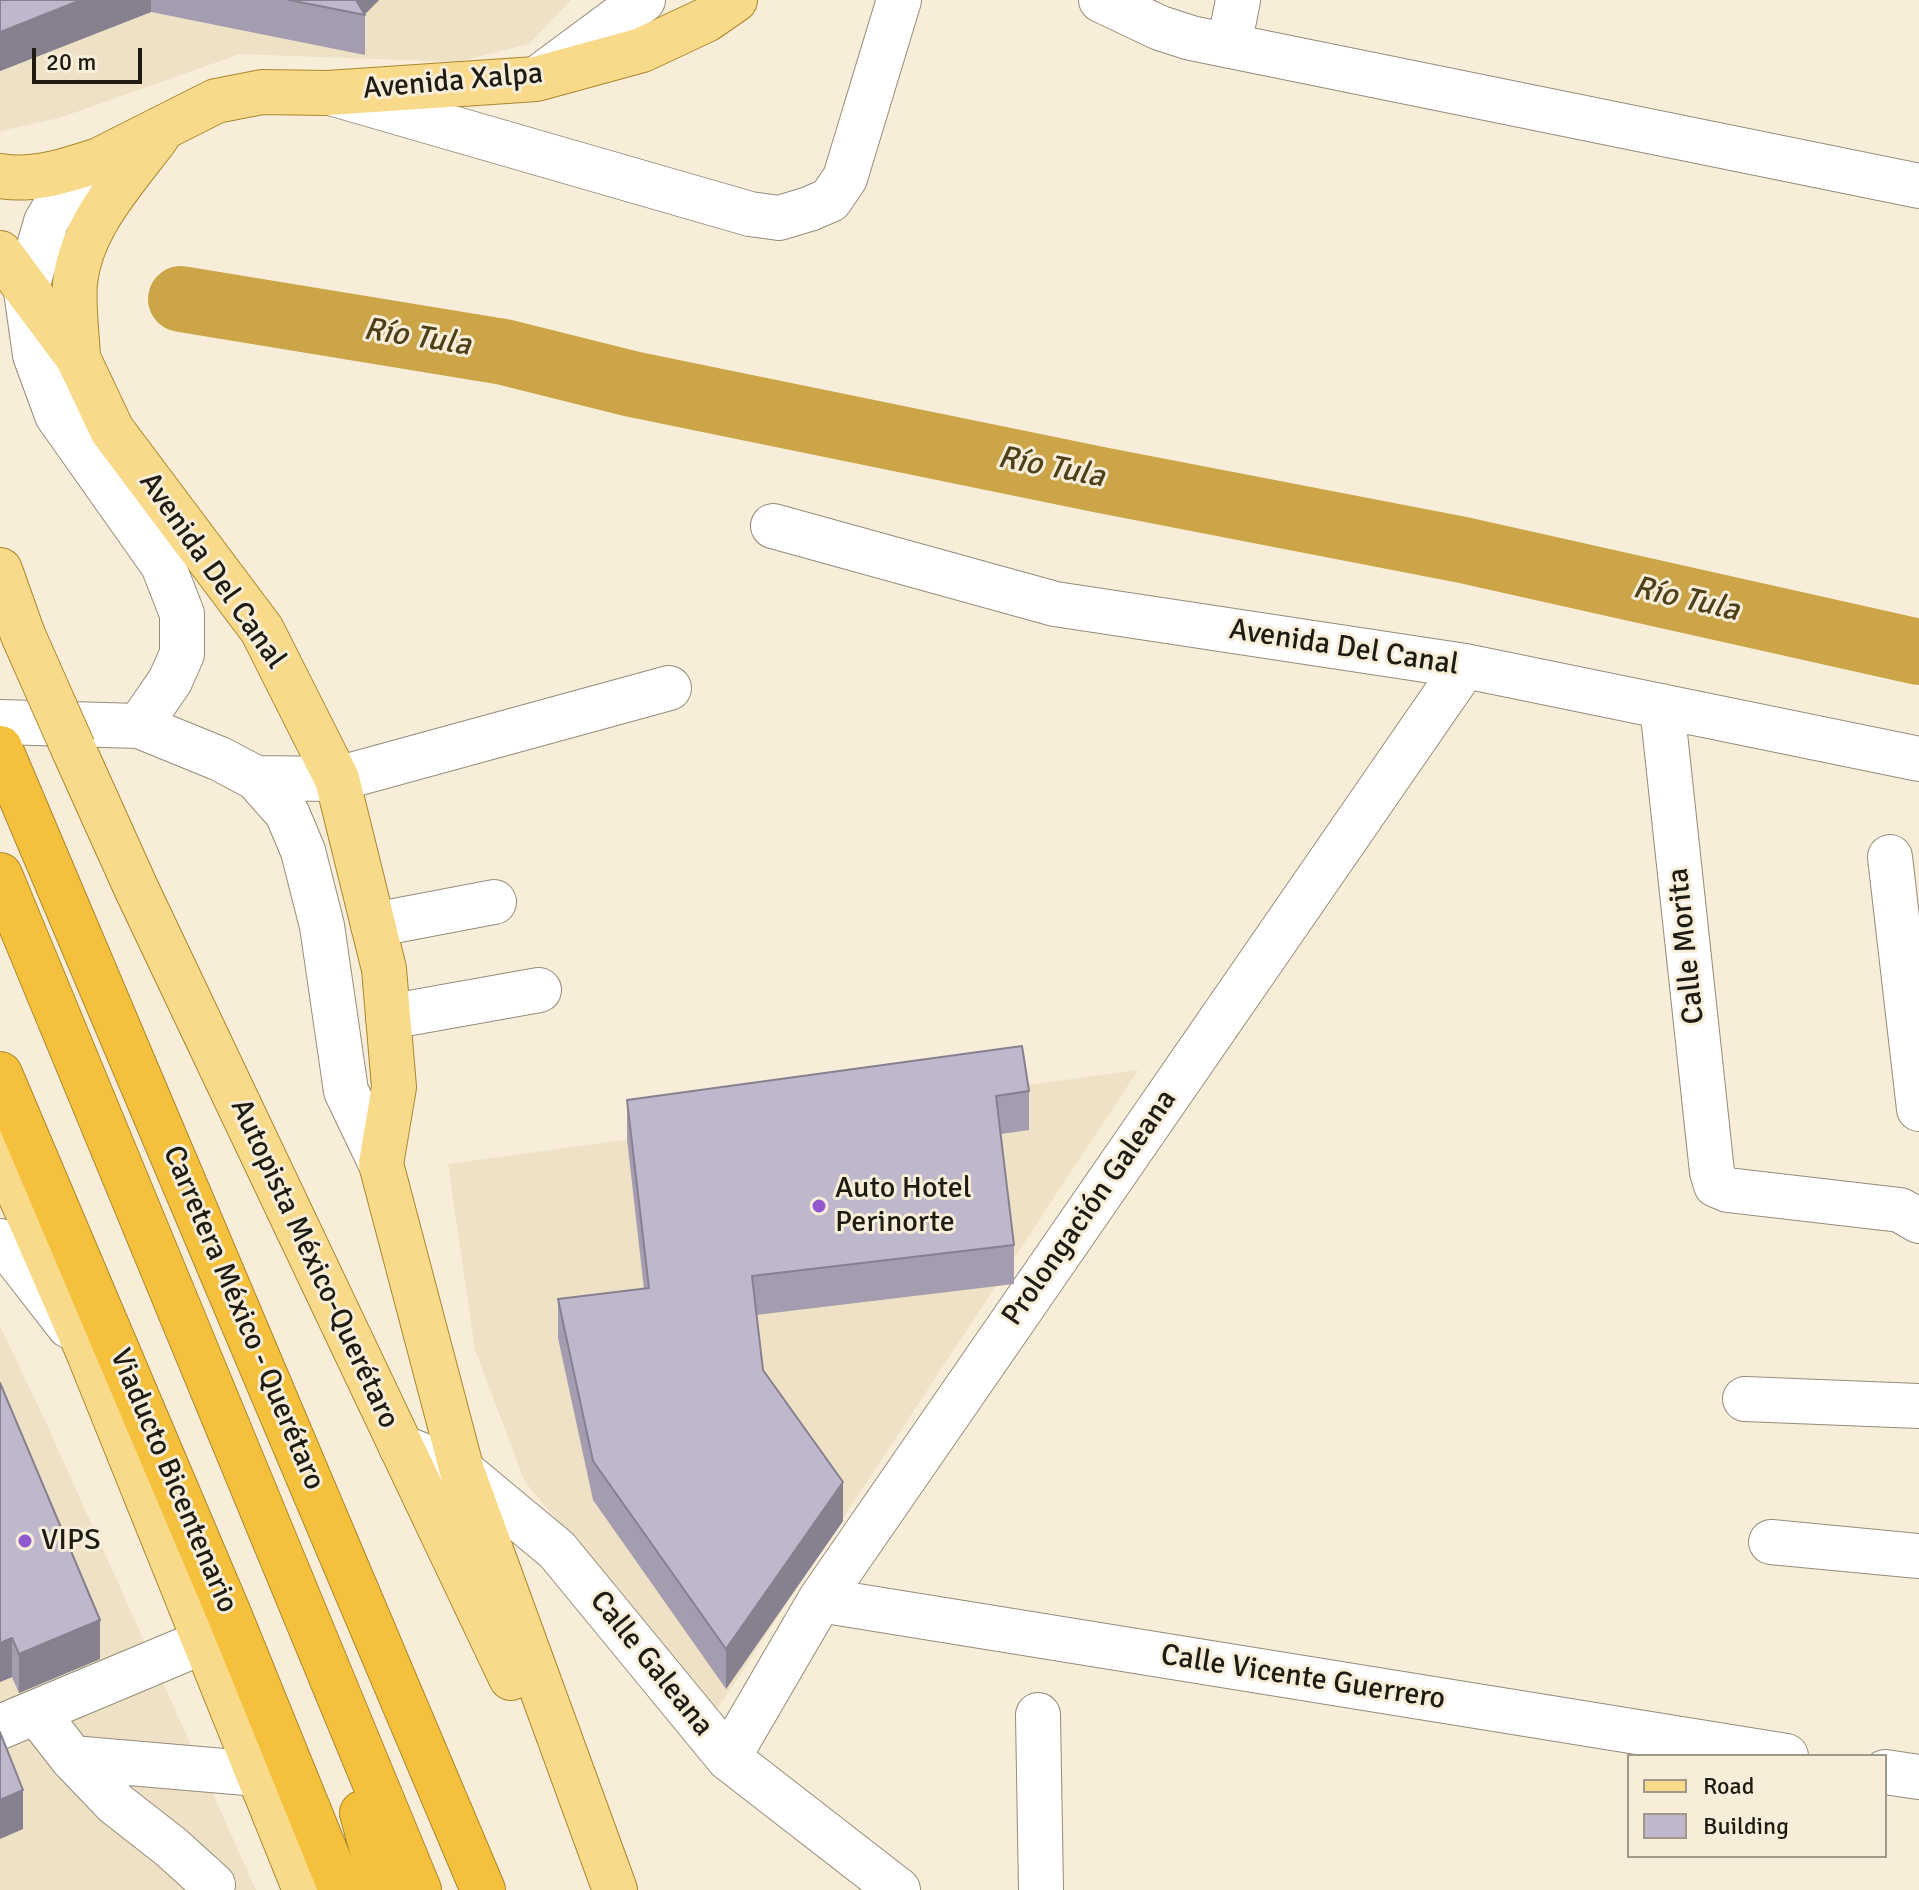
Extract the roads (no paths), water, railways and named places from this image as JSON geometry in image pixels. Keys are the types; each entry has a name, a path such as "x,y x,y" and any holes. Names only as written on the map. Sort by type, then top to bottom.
{"highway":[{"name":"Carretera México - Querétaro","path":"5,759 483,1890"},
{"name":"Carretera México - Querétaro","path":"0,875 419,1890"},
{"name":"Viaducto Bicentenario","path":"0,1074 229,1614 341,1890"},
{"path":"312,1634 383,1890"}],"main road":[{"name":"Avenida Xalpa","path":"0,176 46,175 78,167 99,160 216,101 262,92 328,93 536,79 642,50 706,20 735,0"},
{"name":"Avenida Xalpa","path":"78,358 75,283 86,238 115,191 163,129"},
{"path":"0,253 78,358"},
{"name":"Avenida Del Canal","path":"78,358 112,430 262,630 337,779 384,969 394,1087 381,1164"},
{"name":"Autopista México-Querétaro","path":"0,570 23,635 136,888 613,1890"},
{"path":"0,1149 87,1349 305,1890"},
{"path":"381,1164 462,1471 613,1890"}],"street":[{"path":"536,79 643,0"},
{"path":"328,93 750,214 779,218 830,200 845,178 899,0"},
{"path":"1101,0 1160,28 1191,38 1919,186"},
{"path":"1229,46 1238,0"},
{"path":"78,167 46,222 26,291 35,355 57,415 163,565 182,614 182,654 170,681 139,726"},
{"name":"Avenida Del Canal","path":"773,526 1055,604 1465,666 1919,759"},
{"name":"Prolongación Galeana","path":"728,1758 820,1600 1465,666"},
{"path":"256,778 337,779 669,688"},
{"name":"Calle Morita","path":"1662,706 1710,1156 1716,1185 1728,1190 1900,1210 1919,1221"},
{"path":"0,722 139,726 220,759 256,778 287,813 303,851 322,926 346,1091 381,1164"},
{"path":"1890,857 1919,1109"},
{"path":"373,925 494,902"},
{"path":"388,1017 539,990"},
{"path":"0,1241 87,1349"},
{"path":"1745,1399 1919,1406"},
{"name":"Calle Galeana","path":"401,1447 462,1471 557,1550 728,1758 898,1890"},
{"path":"1771,1542 1919,1556"},
{"name":"Calle Vicente Guerrero","path":"820,1600 1774,1754"},
{"path":"18,1719 205,1641"},
{"path":"1038,1715 1041,1890"},
{"path":"18,1719 72,1758 116,1804 213,1885"},
{"path":"72,1758 258,1774"},
{"path":"1887,1772 1919,1777"}],"waterway":[{"name":"Río Tula","path":"181,299 504,352 632,384 1463,550 1919,652"}],"place":[{"name":"Auto Hotel Perinorte","path":"819,1206"},
{"name":"VIPS","path":"25,1541"}]}
